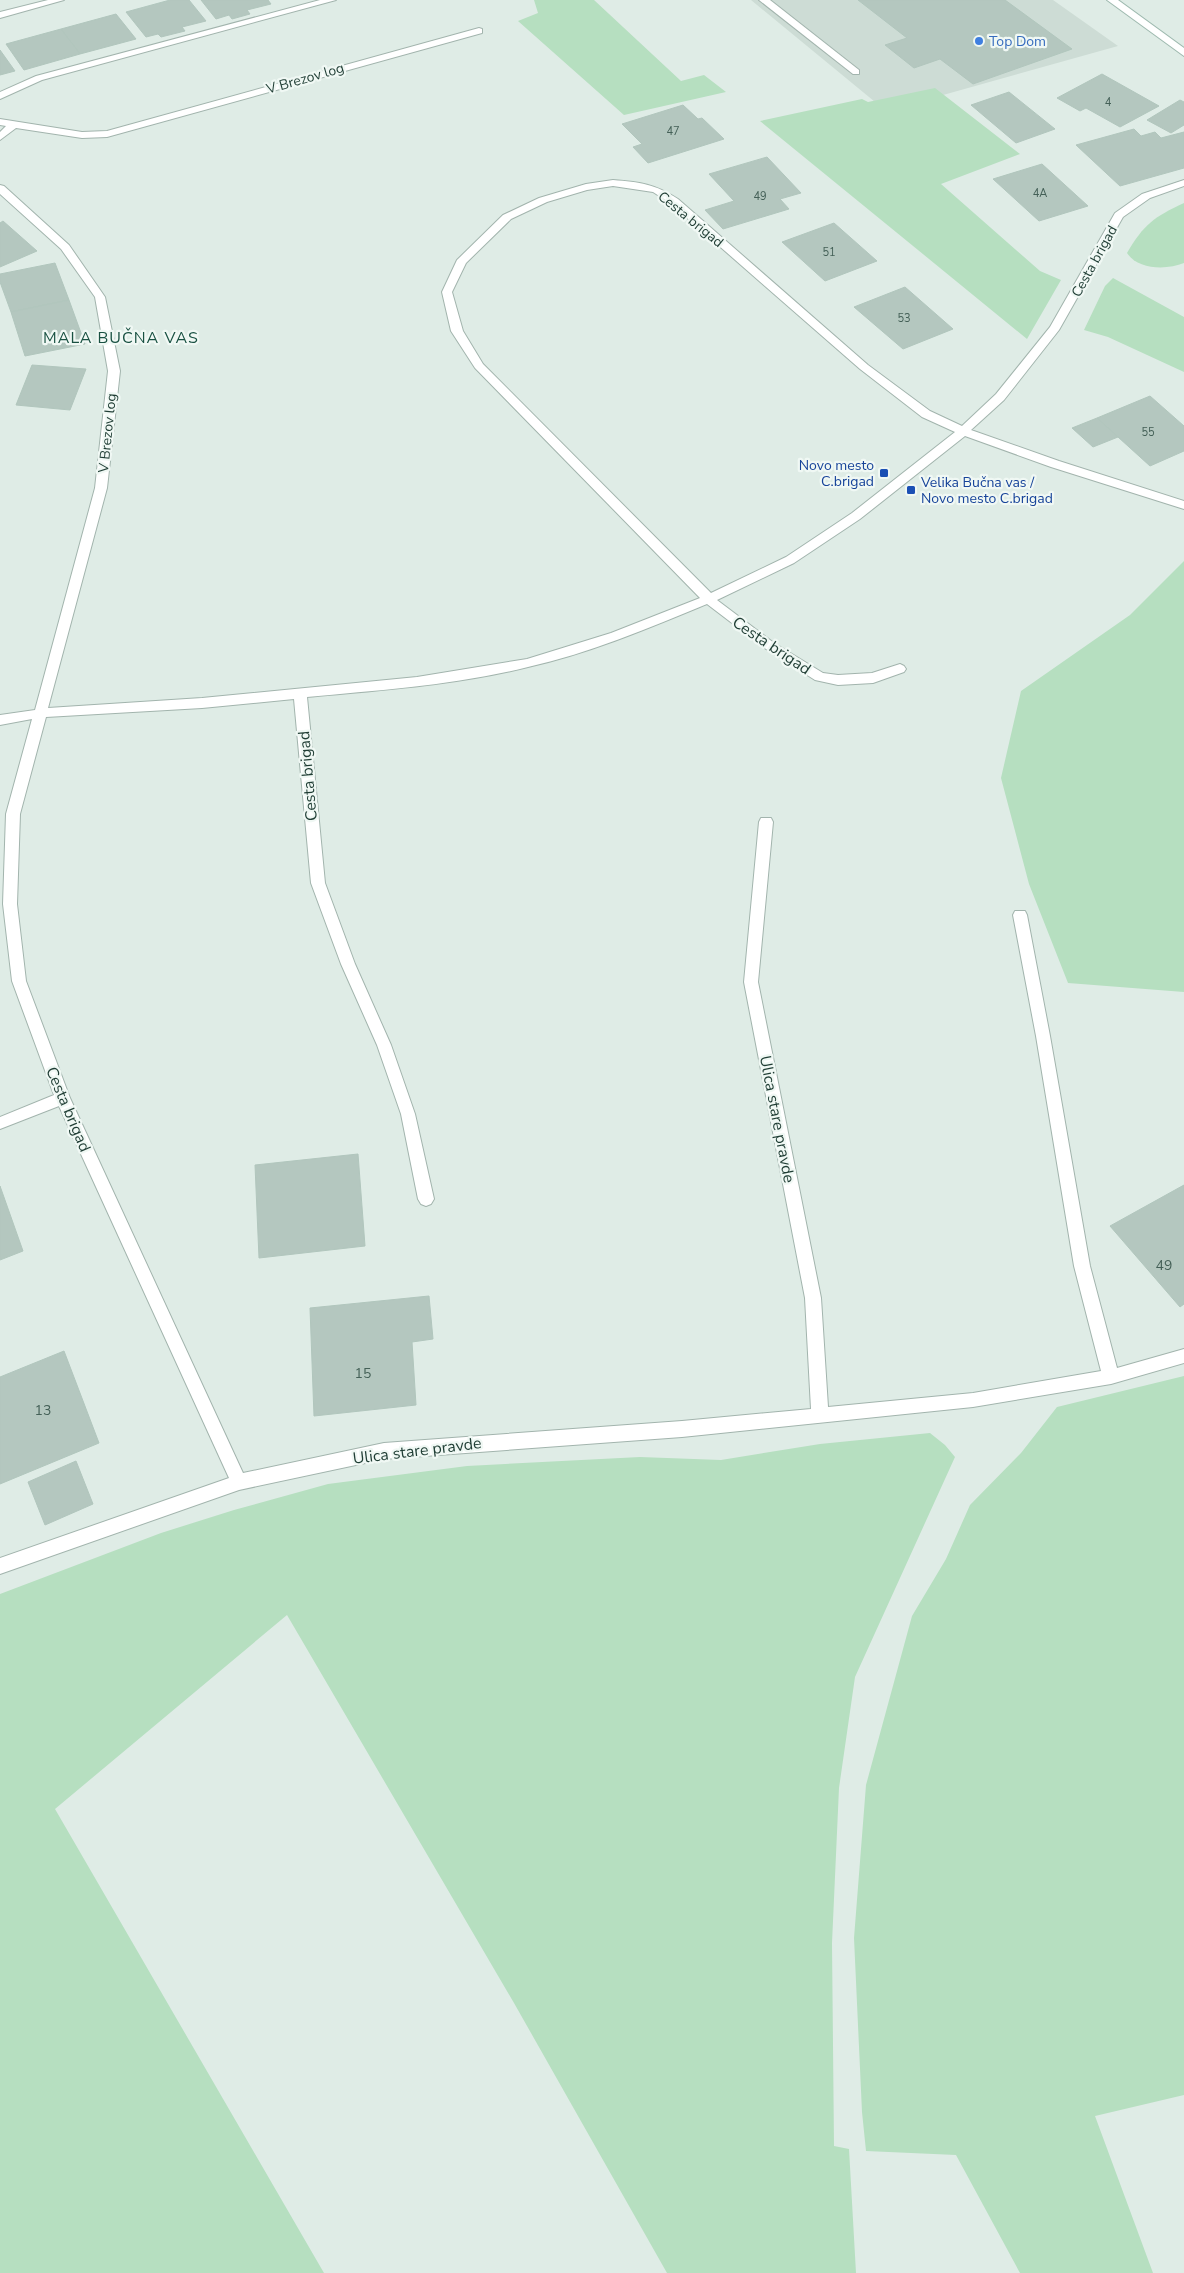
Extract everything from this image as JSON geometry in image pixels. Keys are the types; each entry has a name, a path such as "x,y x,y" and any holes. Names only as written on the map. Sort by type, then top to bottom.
{"street":[{"path":"0,16 59,0"},
{"path":"0,96 40,78 120,54 331,0"},
{"path":"764,0 856,72"},
{"path":"1112,0 1184,53"},
{"name":"V Brezov log","path":"0,122 82,134 107,134 479,31"},
{"path":"0,137 14,124"},
{"name":"Cesta brigad","path":"900,669 873,678 838,680 820,677 770,646 709,599 479,366 456,331 448,292 461,262 508,216 543,200 586,187 613,183 636,185 657,190 674,202 864,367 926,414 963,431 1055,464 1184,505"},
{"name":"Cesta brigad","path":"0,720 42,713 202,703 417,682 528,663 615,636 709,599 790,560 856,516 963,431 1000,397 1055,328 1120,215 1146,196 1184,183"},
{"name":"V Brezov log","path":"0,188 65,247 100,297 114,371 101,488 42,713"},
{"name":"Cesta brigad","path":"300,694 318,883 348,964 384,1045 408,1114 426,1199"},
{"name":"Cesta brigad","path":"42,713 14,814 10,904 19,981 62,1098 239,1482"},
{"name":"Ulica stare pravde","path":"766,822 751,982 813,1298 820,1416"},
{"path":"1020,915 1043,1036 1082,1266 1111,1377"},
{"path":"0,1123 62,1098"},
{"name":"Ulica stare pravde","path":"0,1566 239,1482 384,1451 682,1429 973,1400 1111,1377 1184,1356"}],"shaded area":[{"path":"751,0 1053,0 1118,46 886,111"}],"green space":[{"path":"534,0 594,0 681,81 704,75 726,92 624,115 518,21 538,13"},
{"path":"935,88 1020,154 941,184 1040,271 1061,280 1027,339 760,121 862,99 868,102"},
{"path":"1184,203 1184,263 1169,267 1153,267 1138,263 1132,259 1127,253 1145,228 1157,217"},
{"path":"1113,278 1184,317 1184,372 1108,337 1084,330 1105,286"},
{"path":"1184,561 1184,992 1068,983 1029,884 1001,778 1021,691 1130,615"},
{"path":"1184,1376 1184,2095 1095,2116 1153,2273 1020,2273 956,2155 866,2151 862,2112 854,1938 866,1785 912,1616 946,1559 970,1505 1021,1453 1057,1407"},
{"path":"930,1433 945,1445 955,1457 855,1677 839,1788 832,1943 834,2146 849,2149 856,2273 667,2273 514,2003 287,1615 55,1809 324,2273 0,2273 0,1594 161,1533 234,1510 328,1484 467,1466 640,1457 721,1460 820,1444"}],"building":[{"path":"170,0 189,0 206,21 182,27 185,31 161,37 158,34 146,37 126,12"},
{"path":"201,0 268,0 271,4 247,10 250,14 232,19 229,15 216,19"},
{"name":"Top Dom","path":"858,0 1005,0 1072,49 973,84 940,59 914,68 885,45 907,38"},
{"path":"116,14 136,39 80,54 61,29"},
{"path":"61,29 80,54 24,70 6,44"},
{"path":"0,50 15,71 0,75"},
{"path":"1102,74 1159,106 1120,127 1086,108 1080,111 1057,98"},
{"path":"1009,92 1055,129 1016,143 971,105"},
{"path":"1180,100 1184,102 1184,125 1171,133 1147,120"},
{"path":"683,105 698,119 702,118 724,139 648,163 633,147 642,144 622,124"},
{"path":"1134,129 1141,136 1155,132 1161,138 1184,132 1184,168 1120,186 1076,145"},
{"path":"767,157 801,193 780,199 789,209 723,229 705,210 734,201 709,174"},
{"path":"1042,164 1088,206 1039,221 993,179"},
{"path":"3,221 37,251 0,267 0,223"},
{"path":"834,223 877,261 825,281 782,242"},
{"path":"55,263 69,300 11,312 0,282 0,274"},
{"path":"905,287 953,329 903,349 854,307"},
{"path":"69,300 85,344 25,356 11,312"},
{"path":"32,365 86,369 70,410 16,405"},
{"path":"1150,396 1184,426 1184,451 1150,466 1097,418"},
{"path":"1097,418 1118,437 1093,447 1072,428"},
{"path":"358,1154 365,1246 259,1258 255,1165"},
{"path":"1184,1185 1184,1304 1180,1307 1110,1226"},
{"path":"0,1186 23,1251 0,1260"},
{"path":"429,1296 433,1339 412,1342 416,1405 314,1416 310,1308"},
{"path":"64,1351 99,1443 0,1484 0,1377"},
{"path":"76,1461 93,1504 45,1525 28,1482"}],"place":[{"name":"Top Dom","path":"979,41"},
{"name":"Novo mesto C.brigad","path":"884,473"},
{"name":"Velika Bučna vas / Novo mesto C.brigad","path":"911,490"}],"district":[{"name":"MALA BUČNA VAS","path":"121,337"}]}
